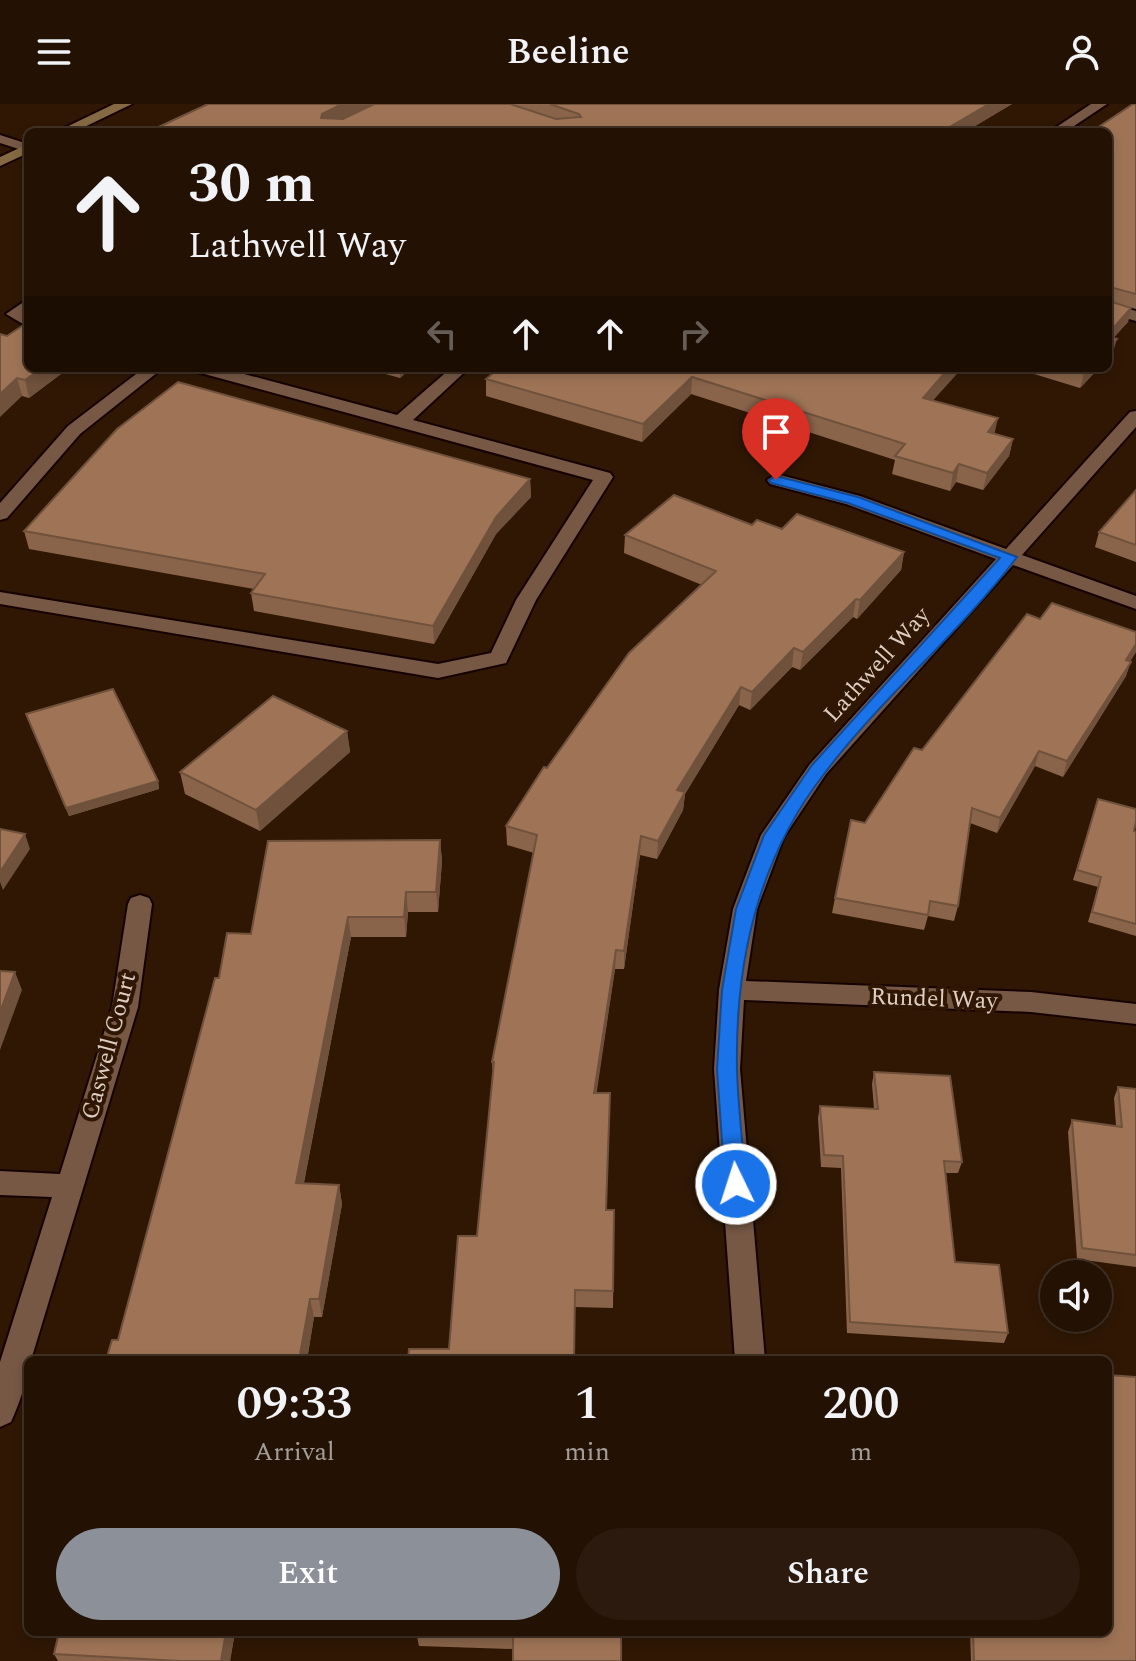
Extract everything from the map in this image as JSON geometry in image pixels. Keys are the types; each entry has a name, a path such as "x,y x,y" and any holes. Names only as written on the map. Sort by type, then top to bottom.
{"main road":[{"path":"72,128 125,104"},
{"path":"0,162 24,150"}],"street":[{"path":"1064,104 1096,107"},
{"path":"1062,128 1096,107"},
{"path":"0,139 24,147"},
{"path":"24,307 14,314 24,320"},
{"path":"1112,309 1136,316"},
{"path":"0,514 74,430 150,372"},
{"path":"0,598 438,671 499,658 526,600 604,477 218,372"},
{"path":"400,422 456,372"},
{"name":"Lathwell Way","path":"750,1356 727,1069 732,990 745,909 773,835 818,769 1136,416"},
{"path":"776,480 853,500 1136,603"},
{"name":"Caswell Court","path":"0,1412 125,1007 140,904"},
{"name":"Rundel Way","path":"732,990 1031,1002 1136,1014"},
{"path":"0,1183 69,1186"}],"building":[{"path":"208,104 342,104 322,114 321,118 343,119 374,104 510,104 556,119 581,117 550,104 989,104 948,128 156,128"},
{"path":"1136,104 1136,294 1112,288 1112,128 1097,128"},
{"path":"1112,302 1131,308 1112,329"},
{"path":"24,325 24,372 36,372 25,380 17,378 0,394 0,334 7,336"},
{"path":"494,372 946,372 923,398 998,418 988,432 1013,439 987,473 959,464 953,473 895,456 905,444 692,377 643,424 486,379"},
{"path":"178,382 530,479 496,517 433,626 251,593 265,574 24,531 117,429"},
{"path":"1136,490 1136,545 1099,532"},
{"path":"674,495 752,525 757,520 782,529 797,514 904,552 860,600 856,599 803,652 794,648 752,692 741,687 677,790 685,792 658,841 641,836 624,951 616,950 594,1093 610,1093 606,1210 614,1210 613,1291 575,1290 574,1356 408,1356 409,1349 449,1349 458,1236 477,1236 492,1062 537,835 506,826 544,767 547,768 629,653 716,571 625,535"},
{"path":"1052,603 1136,632 1136,644 1126,660 1131,662 1067,761 1039,751 1000,818 972,808 958,906 930,901 928,915 835,898 851,820 865,823 914,748 922,750 1027,614 1040,619"},
{"path":"113,689 158,781 66,808 26,714"},
{"path":"273,696 347,731 256,810 180,772"},
{"path":"1098,799 1136,809 1136,924 1092,912 1101,877 1077,870"},
{"path":"0,829 25,834 0,872"},
{"path":"440,840 436,892 406,892 404,917 348,917 296,1183 339,1185 319,1299 310,1299 300,1356 107,1356 112,1340 118,1340 215,978 219,978 227,933 251,934 268,841"},
{"path":"0,971 15,972 0,1012"},
{"path":"874,1072 950,1076 962,1162 944,1161 955,1262 999,1265 1008,1333 850,1322 843,1156 824,1155 820,1106 878,1109"},
{"path":"1118,1087 1136,1089 1136,1255 1082,1248 1072,1120 1122,1127"},
{"path":"1112,1375 1136,1377 1136,1661 974,1661 973,1636 1112,1636"},
{"path":"58,1636 225,1636 221,1661 54,1654"},
{"path":"513,1636 621,1636 621,1661 513,1661"}],"route":[{"path":"736,1184 727,1069 732,990 745,909 773,835 818,769 1010,557 853,500 776,480"}]}
